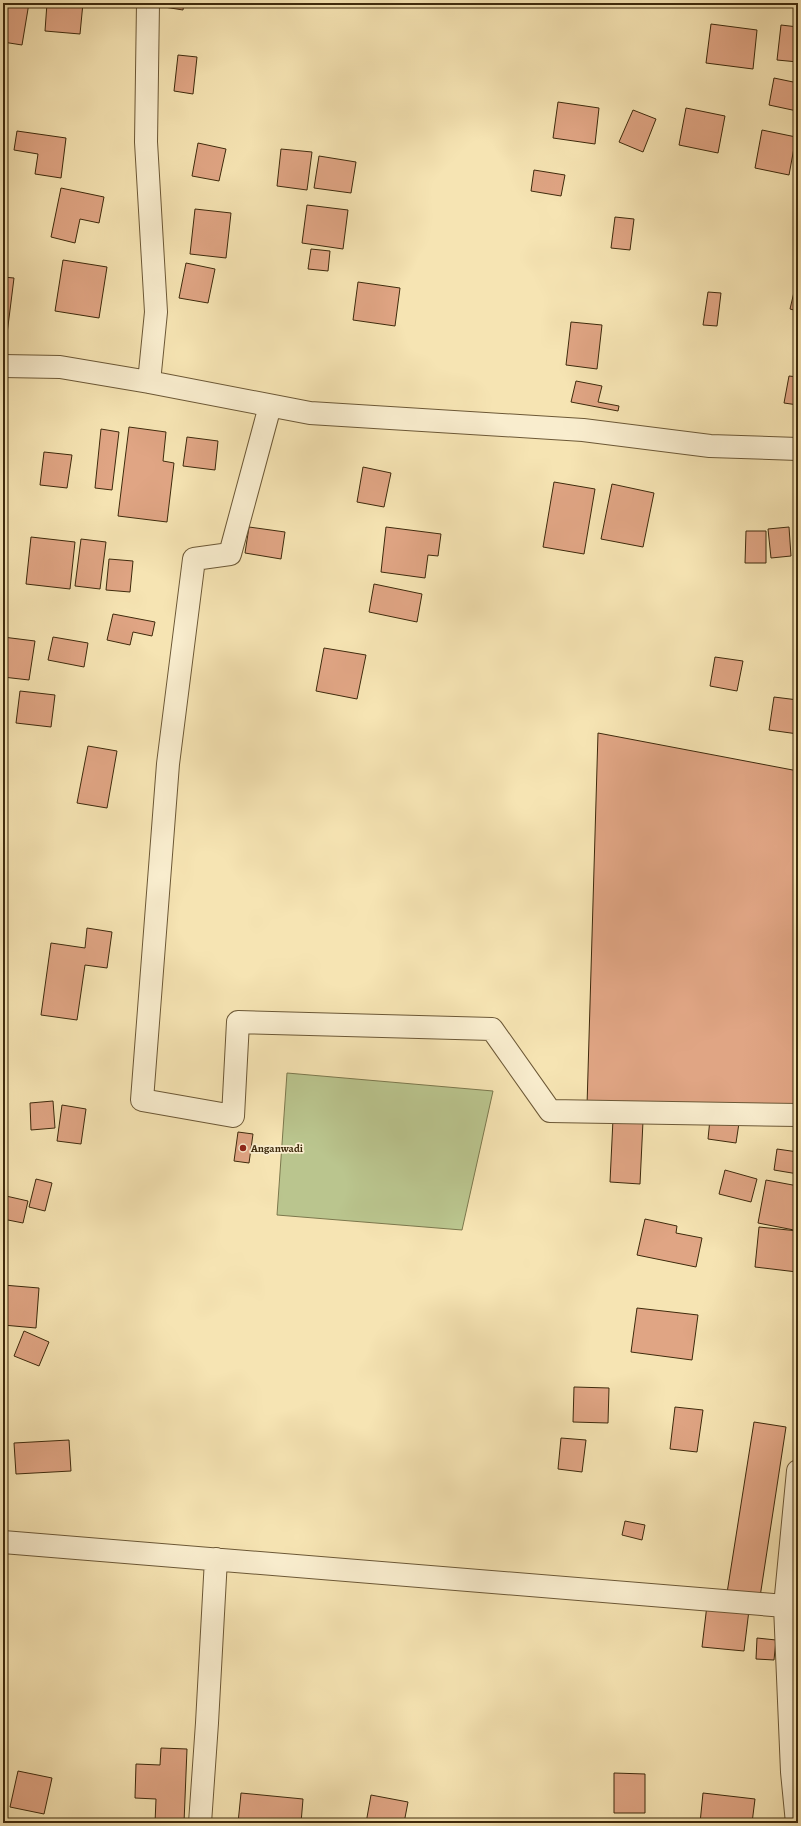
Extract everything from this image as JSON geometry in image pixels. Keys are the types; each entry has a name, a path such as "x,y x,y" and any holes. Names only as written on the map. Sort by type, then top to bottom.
{"street":[{"path":"148,3 146,142 156,312 149,382"},
{"path":"3,366 60,367 149,382 310,413 583,430 710,446 798,449"},
{"path":"270,406 230,554 194,559 168,764 142,1100 234,1116 238,1022 492,1030 550,1111 798,1115"},
{"path":"797,1823 792,1772 792,1605 798,1471"},
{"path":"3,1542 792,1605"},
{"path":"200,1823 216,1559"}],"green space":[{"path":"287,1073 493,1091 462,1230 277,1215"}],"building":[{"path":"3,3 29,3 22,45 3,42"},
{"path":"47,3 83,3 80,34 45,31"},
{"path":"159,3 184,3 183,10 158,6"},
{"path":"711,24 757,30 753,69 706,63"},
{"path":"781,25 798,27 798,62 777,60"},
{"path":"178,55 197,57 193,94 174,91"},
{"path":"774,78 798,83 797,111 769,105"},
{"path":"558,102 599,108 595,144 553,138"},
{"path":"686,108 725,116 718,153 679,145"},
{"path":"633,110 656,119 643,152 619,142"},
{"path":"762,130 796,137 789,175 755,168"},
{"path":"17,131 66,138 61,178 35,174 38,154 14,150"},
{"path":"198,143 226,149 219,181 192,176"},
{"path":"281,149 312,152 307,190 277,186"},
{"path":"319,156 356,162 351,193 314,188"},
{"path":"534,170 565,175 561,196 531,191"},
{"path":"61,188 104,197 99,223 80,219 75,243 51,237"},
{"path":"307,205 348,210 343,249 302,243"},
{"path":"195,209 231,213 226,258 190,254"},
{"path":"615,217 634,219 630,250 611,248"},
{"path":"311,249 330,251 328,271 308,269"},
{"path":"63,260 107,267 99,318 55,311"},
{"path":"186,263 215,269 208,303 179,298"},
{"path":"798,275 798,311 790,309"},
{"path":"3,277 14,278 7,334 3,333"},
{"path":"358,282 400,288 395,326 353,320"},
{"path":"708,292 721,293 717,326 703,325"},
{"path":"571,322 602,325 597,369 566,365"},
{"path":"789,376 798,377 798,405 784,403"},
{"path":"576,381 602,386 598,402 619,406 618,411 571,402"},
{"path":"129,427 166,432 163,461 174,463 167,522 118,516"},
{"path":"101,429 119,432 112,490 95,488"},
{"path":"187,437 218,441 215,470 183,466"},
{"path":"44,452 72,455 67,488 40,485"},
{"path":"363,467 391,473 384,507 357,502"},
{"path":"554,482 595,489 584,554 543,547"},
{"path":"612,484 654,493 643,547 601,539"},
{"path":"249,527 285,532 281,559 245,553"},
{"path":"386,527 441,534 438,556 428,555 425,578 381,572"},
{"path":"789,527 791,556 771,558 768,529"},
{"path":"746,531 766,531 766,563 745,563"},
{"path":"31,537 75,542 70,589 26,584"},
{"path":"81,539 106,542 100,589 75,586"},
{"path":"109,559 133,561 130,592 106,590"},
{"path":"374,584 422,594 417,622 369,612"},
{"path":"113,614 155,622 152,636 133,632 130,645 107,640"},
{"path":"3,637 35,641 29,680 3,677"},
{"path":"53,637 88,643 84,667 48,660"},
{"path":"324,648 366,655 357,699 316,691"},
{"path":"715,657 743,661 737,691 710,686"},
{"path":"20,691 55,695 51,727 16,723"},
{"path":"774,697 798,700 798,734 769,730"},
{"path":"598,733 798,771 798,1109 587,1106"},
{"path":"88,746 117,751 107,808 77,803"},
{"path":"87,928 112,932 107,968 85,965 77,1020 41,1015 51,943 85,948"},
{"path":"53,1101 55,1128 31,1130 30,1103"},
{"path":"62,1105 86,1109 81,1144 57,1141"},
{"path":"613,1119 643,1121 640,1184 610,1182"},
{"path":"710,1119 739,1123 736,1143 708,1139"},
{"name":"Anganwadi","path":"238,1132 253,1134 249,1163 234,1161"},
{"path":"777,1149 798,1152 798,1174 774,1170"},
{"path":"725,1170 757,1179 751,1202 719,1194"},
{"path":"36,1179 52,1183 45,1211 29,1207"},
{"path":"766,1180 798,1186 798,1210 794,1230 758,1223"},
{"path":"6,1196 28,1201 23,1223 3,1219"},
{"path":"645,1219 677,1226 676,1233 702,1238 696,1267 637,1255"},
{"path":"759,1227 798,1231 797,1272 755,1267"},
{"path":"3,1285 39,1288 36,1328 3,1325"},
{"path":"637,1308 698,1315 692,1360 631,1352"},
{"path":"24,1331 49,1342 39,1366 14,1356"},
{"path":"574,1387 609,1388 608,1423 573,1422"},
{"path":"675,1407 703,1410 697,1452 670,1449"},
{"path":"754,1422 786,1427 760,1597 727,1593"},
{"path":"561,1438 586,1440 582,1472 558,1469"},
{"path":"69,1440 71,1471 16,1474 14,1443"},
{"path":"625,1521 645,1525 642,1540 622,1535"},
{"path":"707,1605 749,1610 744,1651 702,1647"},
{"path":"757,1638 776,1640 774,1660 756,1659"},
{"path":"161,1748 187,1749 184,1823 155,1823 156,1799 135,1798 136,1764 160,1765"},
{"path":"18,1771 52,1778 44,1814 10,1807"},
{"path":"614,1773 645,1774 645,1813 614,1813"},
{"path":"241,1793 303,1799 301,1823 238,1823"},
{"path":"703,1793 755,1799 752,1823 700,1823"},
{"path":"371,1795 408,1802 404,1823 366,1823"}],"place":[{"name":"Anganwadi","path":"243,1148"}]}
